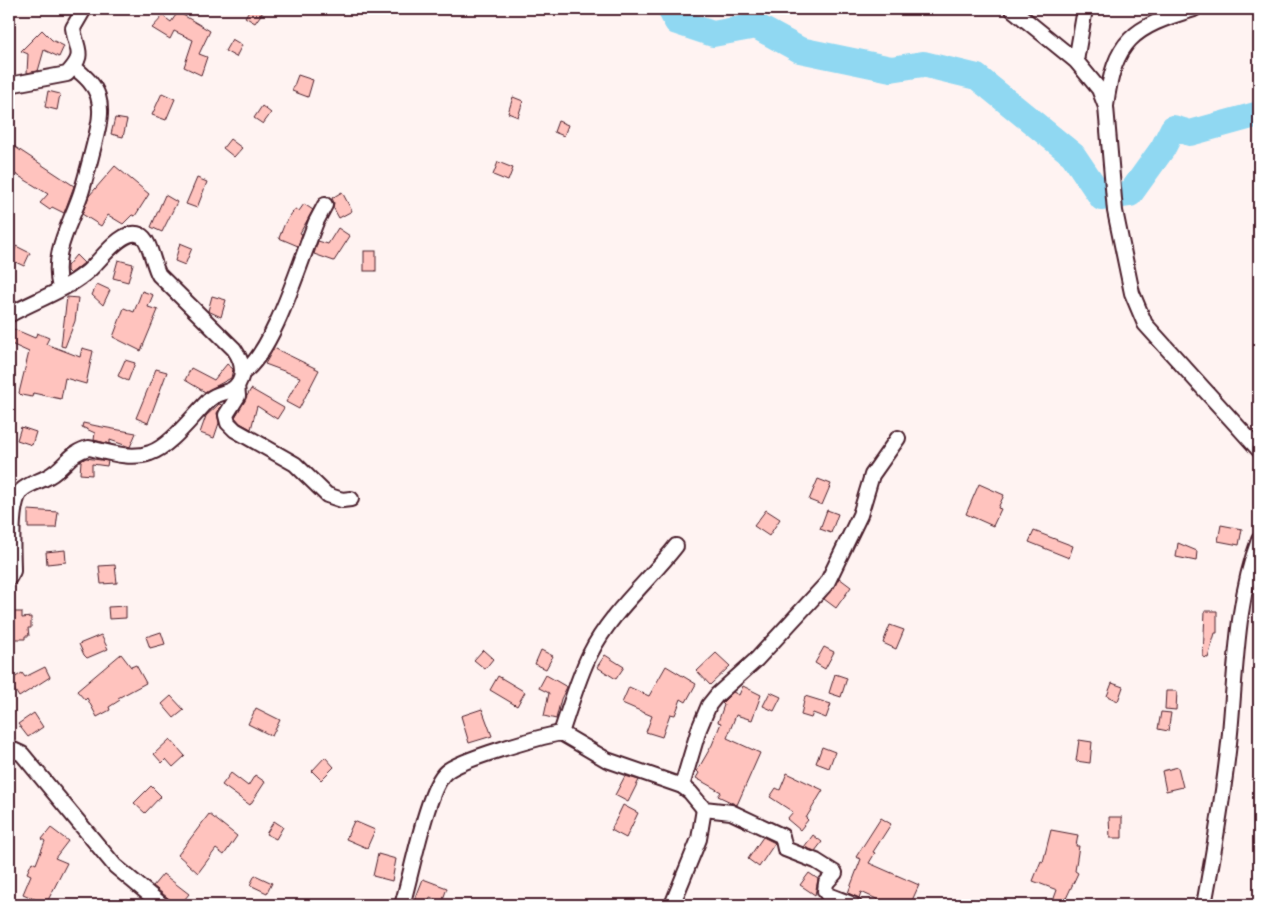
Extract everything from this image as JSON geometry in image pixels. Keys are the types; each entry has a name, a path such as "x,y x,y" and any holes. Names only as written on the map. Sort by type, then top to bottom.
{"street":[{"path":"9,85 26,80 52,78 67,74 78,58 79,48 73,28 84,9"},
{"path":"1012,9 1076,61 1099,89 1106,107"},
{"path":"1076,61 1085,9"},
{"path":"1194,9 1153,22 1136,32 1112,69 1106,107 1115,211 1132,293 1145,324 1259,450"},
{"path":"60,288 56,272 57,258 61,242 82,192 101,115 98,95 89,80 74,66"},
{"path":"9,578 13,571 15,503 21,492 31,484 51,475 74,453 81,450 89,448 138,456 150,454 161,448 214,396 227,392 253,365 270,338 316,222 325,205"},
{"path":"9,315 87,272 121,238 130,233 140,235 147,241 152,263 159,275 234,349 242,364 238,396 226,415 228,423 235,430 294,464 327,496 342,500 351,499"},
{"path":"682,786 698,729 709,705 717,695 757,659 827,583 860,515 872,475 898,438"},
{"path":"9,487 31,484"},
{"path":"1204,905 1221,811 1238,643 1245,596 1259,540"},
{"path":"562,733 590,654 598,640 635,592 676,546"},
{"path":"402,905 423,826 438,784 445,772 475,758 562,733 607,760 682,786 690,792 704,809 731,812 782,836 785,849 816,861 835,873 826,883 825,892 828,895 854,905"},
{"path":"9,748 22,754 115,866 162,905"},
{"path":"672,905 699,839 704,809"}],"building":[{"path":"250,9 265,9 255,23 245,17"},
{"path":"178,12 210,31 199,54 207,57 201,75 184,67 193,40 174,31 170,39 152,28 163,16 171,22"},
{"path":"42,30 52,40 64,46 59,57 44,50 38,71 27,73 28,54 21,51"},
{"path":"232,39 242,45 236,57 225,51"},
{"path":"298,75 313,80 308,97 292,91"},
{"path":"48,91 60,94 57,110 45,107"},
{"path":"162,93 175,99 166,120 152,115"},
{"path":"513,97 523,101 518,117 508,113"},
{"path":"262,106 271,113 263,124 254,118"},
{"path":"115,118 127,120 123,137 111,134"},
{"path":"558,121 568,125 564,136 554,132"},
{"path":"230,139 242,148 234,157 223,148"},
{"path":"9,143 74,186 64,213 52,207 50,210 40,203 48,194 9,170"},
{"path":"498,162 513,168 508,181 493,175"},
{"path":"115,166 149,194 135,216 132,215 123,224 108,215 101,226 82,214 89,196"},
{"path":"197,178 207,182 197,208 186,204"},
{"path":"342,192 352,211 339,218 333,207 332,198"},
{"path":"165,195 177,202 162,232 151,227"},
{"path":"304,204 313,210 300,233 302,234 298,246 279,238 285,223 295,209 299,211"},
{"path":"338,228 350,236 334,261 314,254 318,241 328,244"},
{"path":"180,243 192,248 185,265 175,261"},
{"path":"16,246 30,253 24,266 11,260"},
{"path":"364,251 376,251 376,271 364,271"},
{"path":"76,255 84,263 70,274 67,271 67,266"},
{"path":"118,260 133,264 128,282 113,278"},
{"path":"97,284 110,290 103,305 92,295"},
{"path":"142,291 153,295 148,307 158,310 141,351 113,337 124,308 134,312"},
{"path":"212,296 226,300 221,317 208,311"},
{"path":"67,297 78,298 75,321 65,347 61,346"},
{"path":"9,327 35,338 37,333 49,338 46,344 80,357 82,348 93,351 86,384 65,378 61,399 33,393 32,397 21,395 19,393 29,352 9,343"},
{"path":"274,348 319,370 299,409 286,402 300,377 265,364"},
{"path":"125,360 135,363 128,381 118,376"},
{"path":"227,364 233,369 231,378 205,392 185,380 191,368 214,380"},
{"path":"156,369 167,372 148,423 136,418"},
{"path":"251,389 284,408 277,419 257,406 251,429 240,423 235,417"},
{"path":"219,404 222,405 217,413 219,423 214,438 200,433 206,416"},
{"path":"83,423 136,433 130,447 110,440 110,444 94,440 95,433 82,427"},
{"path":"21,427 36,432 32,445 17,440"},
{"path":"86,458 108,461 107,466 92,464 92,475 80,474 81,461"},
{"path":"818,479 831,484 822,505 809,500"},
{"path":"979,484 1004,495 998,508 1001,509 993,526 966,514"},
{"path":"28,510 58,512 56,528 28,528"},
{"path":"766,510 780,519 769,536 754,526"},
{"path":"827,510 838,514 831,533 820,529"},
{"path":"1221,525 1242,529 1239,545 1218,541"},
{"path":"1034,531 1073,546 1069,558 1029,542"},
{"path":"1178,543 1197,551 1196,561 1176,557"},
{"path":"65,550 66,562 47,564 46,552"},
{"path":"115,565 117,583 101,584 99,566"},
{"path":"839,578 851,587 836,608 824,599"},
{"path":"126,606 126,618 109,619 108,607"},
{"path":"1205,611 1217,611 1217,633 1215,633 1208,658 1203,657"},
{"path":"9,612 22,612 22,618 31,617 31,628 28,628 29,636 25,636 25,639 9,639"},
{"path":"890,625 904,630 896,649 883,643"},
{"path":"161,632 165,644 150,648 146,637"},
{"path":"101,635 108,649 87,658 79,644"},
{"path":"824,647 834,652 825,669 815,663"},
{"path":"483,650 493,659 485,669 474,660"},
{"path":"541,650 553,656 546,669 535,664"},
{"path":"716,653 730,666 710,685 697,671"},
{"path":"121,654 131,667 136,665 146,683 118,698 120,700 109,707 110,710 97,717 87,698 85,700 77,691"},
{"path":"605,655 624,667 616,679 597,667"},
{"path":"666,666 696,684 686,702 681,699 675,715 670,714 662,737 646,732 652,716 622,703 629,687 649,696"},
{"path":"45,667 50,677 19,697 9,681 22,673 25,677"},
{"path":"835,674 847,678 841,697 829,693"},
{"path":"546,675 567,687 561,699 556,719 544,716 549,693 539,688"},
{"path":"498,676 525,692 517,706 490,690"},
{"path":"1112,683 1123,687 1118,701 1107,696"},
{"path":"743,686 761,695 752,720 736,715 727,738 760,753 737,805 718,796 721,792 696,778 699,773 697,771 712,745 721,723 718,722 724,705 722,703 733,692 739,695"},
{"path":"1166,691 1177,691 1176,710 1165,709"},
{"path":"770,692 781,697 774,711 763,706"},
{"path":"171,696 184,710 174,718 162,704"},
{"path":"805,696 831,704 826,718 813,713 811,718 801,715"},
{"path":"256,708 280,720 272,736 248,724"},
{"path":"482,709 492,736 469,743 461,716"},
{"path":"1161,712 1171,713 1168,731 1158,729"},
{"path":"34,713 43,727 28,737 18,724"},
{"path":"170,739 185,756 173,767 166,759 162,763 154,754"},
{"path":"1079,740 1092,742 1090,763 1076,761"},
{"path":"822,747 835,752 829,768 816,763"},
{"path":"325,757 334,767 321,780 312,771"},
{"path":"1178,767 1183,787 1166,791 1162,771"},
{"path":"231,773 248,786 255,775 265,782 250,805 222,785"},
{"path":"787,773 823,790 806,818 808,820 800,830 787,819 793,812 770,797 776,788 780,790"},
{"path":"625,776 639,780 628,802 615,795"},
{"path":"151,786 161,796 145,813 134,803"},
{"path":"623,805 638,813 626,838 611,830"},
{"path":"209,814 237,836 224,855 216,849 198,873 178,855"},
{"path":"1109,817 1122,817 1122,838 1110,838"},
{"path":"881,818 891,824 873,852 875,853 869,863 919,885 910,905 890,905 861,892 859,898 848,893 861,859 856,857"},
{"path":"274,821 283,827 276,839 266,834"},
{"path":"354,821 375,830 367,848 346,839"},
{"path":"51,828 68,841 55,858 67,863 46,904 23,894 31,875 27,873 32,862 36,864 45,841 42,839"},
{"path":"1051,830 1078,835 1076,846 1079,846 1075,871 1078,873 1063,905 1053,901 1057,890 1033,881 1041,861 1043,862"},
{"path":"813,835 822,842 815,851 804,847"},
{"path":"763,837 775,843 759,867 748,859"},
{"path":"378,854 396,859 392,881 373,876"},
{"path":"809,873 818,879 815,895 800,885"},
{"path":"163,874 189,894 180,905 177,905 153,886"},
{"path":"255,875 272,883 267,893 250,885"},
{"path":"423,879 447,888 442,902 430,897 427,905 413,905"}],"waterway":[{"path":"670,9 677,22 713,34 756,26 800,50 891,69 923,64 977,77 1073,155 1102,198 1130,194 1163,148 1173,128 1190,133 1259,114"}]}
